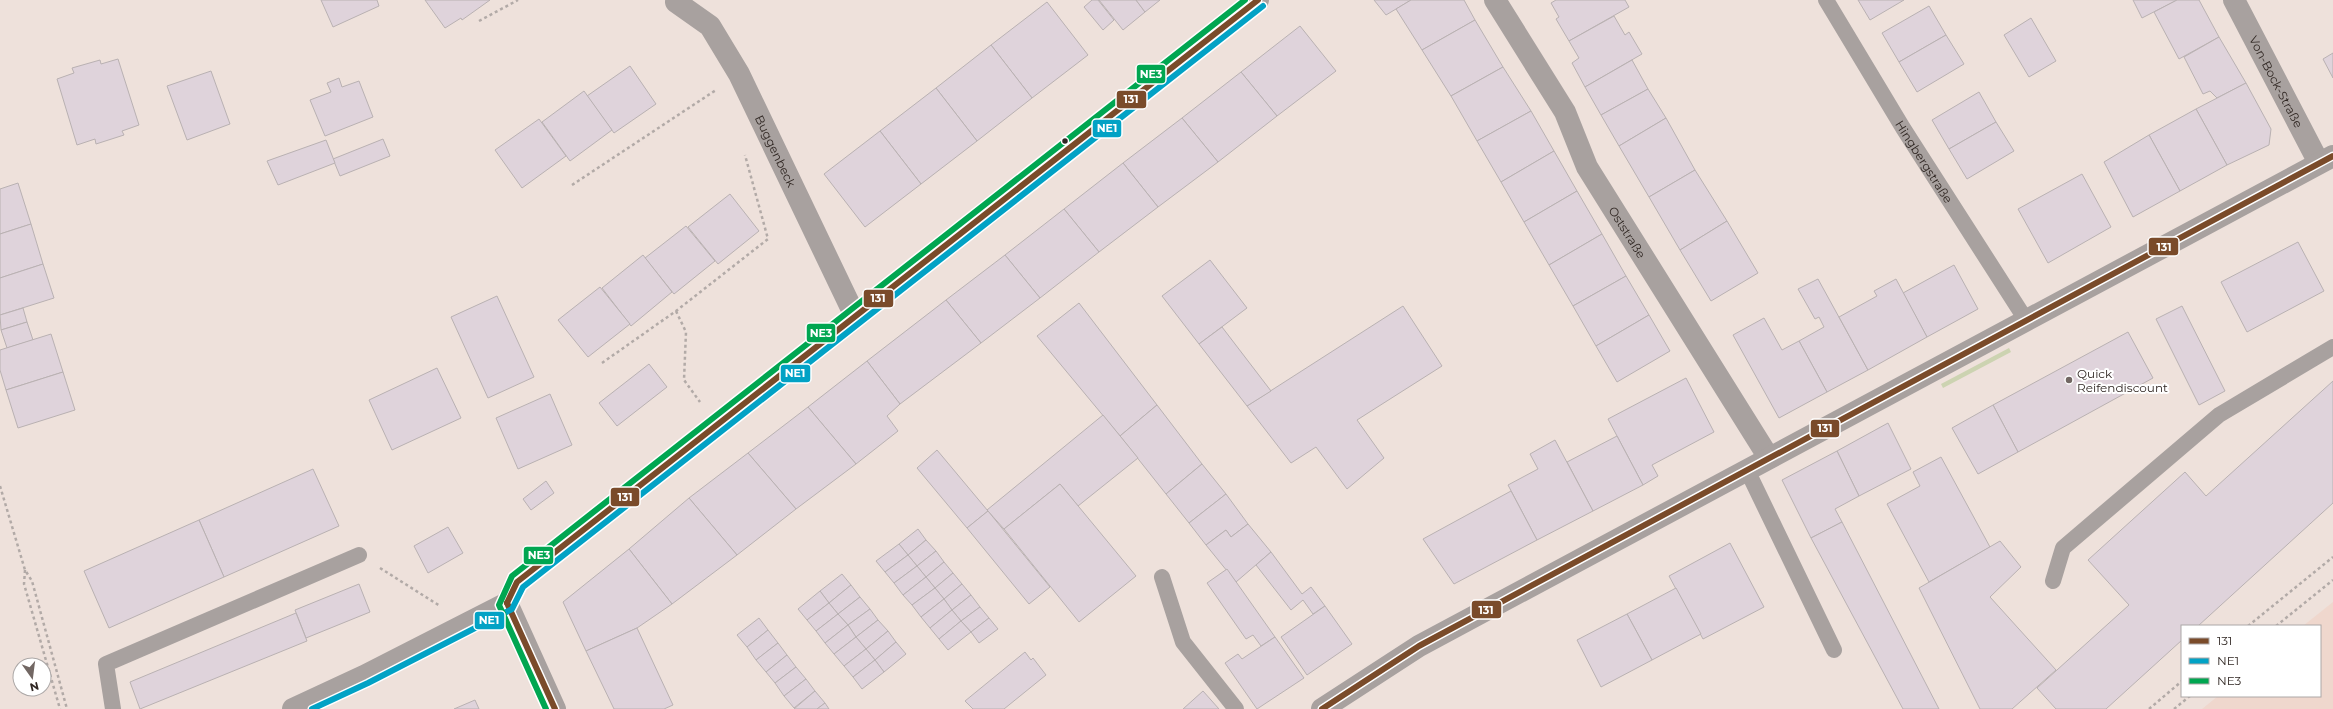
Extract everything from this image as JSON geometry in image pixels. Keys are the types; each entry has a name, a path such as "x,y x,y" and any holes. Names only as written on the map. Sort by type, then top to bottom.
{"street":[{"path":"293,709 357,680 466,622 506,603 517,582 716,424 1258,0"},
{"name":"Oststraße","path":"1495,0 1565,112 1587,167 1769,458"},
{"name":"Von-Bock-Straße","path":"2234,0 2326,160"},
{"name":"Buggenbeck","path":"675,1 710,26 739,74 769,140 855,316"},
{"path":"1322,709 1419,646 2326,160"},
{"path":"506,603 556,709"}],"lane":[{"name":"Hingbergstraße","path":"1826,0 1903,128 2026,320"},
{"path":"2053,581 2063,548 2219,415 2333,347"},
{"path":"1747,470 1834,650"},
{"path":"113,709 106,664 359,555"},
{"path":"1162,577 1183,642 1236,709"}],"path":[{"path":"479,21 518,0"},
{"path":"572,185 739,74"},
{"path":"602,362 676,311 768,239 744,155 769,140"},
{"path":"676,311 686,332 684,380 716,424"},
{"path":"0,486 25,570 32,581 67,709"},
{"path":"359,555 466,622"},
{"path":"2249,625 2333,556"},
{"path":"25,570 24,584 60,709"},
{"path":"2277,625 2333,580"},
{"path":"2149,709 2181,682"},
{"path":"2174,709 2189,697"}],"shaded area":[{"path":"2333,602 2333,709 2202,709 2217,697 2321,697 2321,625 2304,625"}],"green space":[{"path":"2009,348 2011,352 1943,388 1941,384"}],"building":[{"path":"321,0 377,0 379,6 333,27"},
{"path":"425,0 490,0 462,20 461,18 445,28"},
{"path":"1092,0 1098,0 1114,20 1103,30 1084,7"},
{"path":"1099,0 1136,0 1145,12 1123,30"},
{"path":"1136,0 1160,0 1145,12"},
{"path":"1374,0 1411,0 1386,15"},
{"path":"1411,0 1464,0 1475,20 1422,50 1396,9"},
{"path":"1556,0 1625,0 1629,7 1569,41 1556,19 1559,17 1551,3"},
{"path":"1858,0 1904,0 1870,20"},
{"path":"2133,0 2177,0 2142,18"},
{"path":"2177,0 2199,0 2219,37 2179,59 2154,12"},
{"path":"1047,2 1088,55 1032,98 991,45"},
{"path":"1929,6 1946,35 1899,62 1882,33"},
{"path":"1614,16 1625,35 1629,32 1642,54 1585,87 1572,63 1579,58 1569,41"},
{"path":"2031,18 2056,61 2029,77 2004,35"},
{"path":"1475,20 1503,67 1451,96 1422,50"},
{"path":"1300,26 1336,71 1277,116 1241,72"},
{"path":"1946,35 1964,64 1917,92 1899,62"},
{"path":"2219,37 2246,83 2217,98 2210,91 2203,94 2184,57"},
{"path":"991,45 1032,98 977,141 936,88"},
{"path":"2333,53 2333,78 2323,59"},
{"path":"118,59 139,125 122,131 124,135 96,144 95,139 77,145 57,79 74,73 72,68 100,60 101,64"},
{"path":"1632,60 1648,89 1601,115 1585,87"},
{"path":"630,66 656,104 614,133 587,96"},
{"path":"1503,67 1531,111 1477,141 1451,96"},
{"path":"211,71 230,124 187,140 167,86"},
{"path":"1241,72 1277,116 1218,162 1182,118"},
{"path":"339,78 342,87 359,81 373,117 325,136 310,100 331,92 327,83"},
{"path":"2246,83 2271,129 2269,145 2227,165 2196,109"},
{"path":"936,88 977,141 921,184 880,131"},
{"path":"1648,89 1666,118 1619,146 1601,115"},
{"path":"584,91 612,130 570,161 542,122"},
{"path":"1979,92 1996,122 1949,149 1932,120"},
{"path":"2196,109 2227,165 2180,191 2149,135"},
{"path":"1531,111 1554,151 1501,182 1477,141"},
{"path":"1182,118 1218,162 1158,207 1123,163"},
{"path":"1666,118 1695,170 1649,197 1619,146"},
{"path":"539,119 566,156 522,188 495,150"},
{"path":"1996,122 2014,151 1967,179 1949,149"},
{"path":"880,131 921,184 865,227 824,174"},
{"path":"2149,135 2180,191 2133,217 2104,162"},
{"path":"383,139 390,156 340,176 333,159"},
{"path":"326,140 335,163 278,185 267,161"},
{"path":"1554,151 1577,191 1524,222 1501,182"},
{"path":"1123,163 1158,207 1099,252 1064,209"},
{"path":"1695,170 1727,221 1680,250 1649,197"},
{"path":"2082,174 2111,227 2048,263 2018,209"},
{"path":"18,183 31,224 0,234 0,189"},
{"path":"1577,191 1602,234 1549,265 1524,222"},
{"path":"730,194 759,231 718,264 688,227"},
{"path":"1064,209 1099,252 1040,298 1005,255"},
{"path":"1727,221 1758,273 1711,301 1680,250"},
{"path":"31,224 43,264 0,278 0,234"},
{"path":"686,226 715,261 674,294 645,258"},
{"path":"1602,234 1626,276 1573,306 1549,265"},
{"path":"2298,242 2324,291 2247,332 2221,282"},
{"path":"643,255 672,292 631,326 602,288"},
{"path":"1005,255 1040,298 981,343 946,300"},
{"path":"1210,260 1247,308 1199,344 1162,296"},
{"path":"43,264 54,298 0,315 0,278"},
{"path":"1954,265 1978,309 1927,337 1903,293"},
{"path":"1626,276 1649,315 1596,346 1573,306"},
{"path":"1818,279 1868,370 1827,392 1799,341 1824,327 1819,317 1815,319 1798,289"},
{"path":"1896,279 1927,337 1868,370 1839,317 1877,296 1874,291"},
{"path":"600,287 630,324 588,357 558,320"},
{"path":"497,296 534,377 488,398 451,317"},
{"path":"946,300 981,343 900,404 867,361"},
{"path":"1079,303 1157,405 1120,436 1037,336"},
{"path":"1403,306 1442,366 1357,420 1384,458 1347,489 1316,447 1291,463 1247,406"},
{"path":"2182,306 2225,391 2199,405 2156,319"},
{"path":"23,308 27,322 1,330 0,315"},
{"path":"1649,315 1670,351 1617,382 1596,346"},
{"path":"1764,318 1782,350 1799,341 1827,392 1779,418 1733,335"},
{"path":"27,322 33,340 7,348 1,330"},
{"path":"1222,327 1271,391 1247,406 1199,344"},
{"path":"2128,332 2153,378 2018,452 1993,405"},
{"path":"51,334 63,372 6,390 0,370 0,350"},
{"path":"867,361 900,404 887,416 898,431 856,464 808,407"},
{"path":"649,364 667,387 617,426 599,403"},
{"path":"437,368 461,418 392,450 369,400"},
{"path":"63,372 75,410 18,428 6,390"},
{"path":"1686,378 1714,432 1652,465 1658,476 1643,485 1608,419"},
{"path":"2333,381 2333,503 2199,625 2181,625 2181,641 2106,709 2056,709 2037,688 2129,605 2088,560 2185,472 2206,496"},
{"path":"550,394 572,445 518,469 496,418"},
{"path":"1157,405 1202,464 1166,494 1120,436"},
{"path":"1993,405 2018,452 1978,474 1952,428"},
{"path":"808,407 856,464 796,509 748,453"},
{"path":"1103,415 1138,458 1078,506 1060,484 1004,529 987,510"},
{"path":"1888,423 1911,469 1859,496 1837,451"},
{"path":"1617,436 1643,485 1593,511 1567,462"},
{"path":"1555,440 1593,511 1537,540 1508,485 1538,469 1530,454"},
{"path":"937,450 988,511 967,528 917,468"},
{"path":"1837,451 1859,496 1835,509 1842,522 1811,538 1782,480"},
{"path":"748,453 796,509 737,555 689,498"},
{"path":"1941,457 1990,547 1929,582 1887,504 1920,486 1913,472"},
{"path":"1202,464 1226,494 1189,523 1166,494"},
{"path":"313,469 339,526 224,577 199,520"},
{"path":"546,481 554,493 531,510 523,499"},
{"path":"1060,484 1136,576 1079,622 1004,529"},
{"path":"1511,491 1537,540 1454,584 1423,539"},
{"path":"1226,494 1248,524 1231,537 1226,530 1206,545 1189,523"},
{"path":"689,498 737,555 672,604 629,549"},
{"path":"988,511 1050,587 1029,604 967,528"},
{"path":"199,520 224,577 109,628 84,571"},
{"path":"1842,522 1939,709 1903,709 1811,538"},
{"path":"1248,524 1271,552 1236,582 1206,545 1226,530 1231,537"},
{"path":"448,527 463,553 428,573 414,546"},
{"path":"918,529 926,540 908,555 899,544"},
{"path":"926,540 936,551 917,566 908,555"},
{"path":"2000,541 2021,567 1990,597 2056,670 2012,709 1980,709 1919,588"},
{"path":"1730,543 1764,607 1703,639 1669,576"},
{"path":"899,544 908,555 885,572 876,561"},
{"path":"629,549 672,604 637,628 586,651 563,602"},
{"path":"936,551 944,562 926,577 917,566"},
{"path":"1271,552 1302,594 1311,587 1325,606 1313,614 1303,600 1291,610 1256,565"},
{"path":"908,555 917,566 894,583 885,572"},
{"path":"944,562 953,573 935,588 926,577"},
{"path":"917,566 926,577 903,595 894,583"},
{"path":"1227,569 1275,637 1261,646 1253,635 1246,639 1207,583"},
{"path":"953,573 962,584 944,599 935,588"},
{"path":"842,574 851,585 829,603 820,591"},
{"path":"926,577 935,588 912,605 903,595"},
{"path":"359,584 370,612 306,638 295,610"},
{"path":"962,584 971,595 952,610 944,599"},
{"path":"851,585 860,597 838,614 829,603"},
{"path":"935,588 944,599 921,617 912,605"},
{"path":"1676,588 1701,634 1652,660 1627,614"},
{"path":"820,591 829,603 807,620 798,609"},
{"path":"971,595 980,607 961,621 952,610"},
{"path":"860,597 870,609 848,625 838,614"},
{"path":"944,599 952,610 930,628 921,617"},
{"path":"829,603 838,614 816,631 807,620"},
{"path":"1325,606 1352,644 1307,675 1281,637"},
{"path":"980,607 989,618 971,632 961,621"},
{"path":"870,609 878,620 856,637 848,625"},
{"path":"952,610 961,621 939,639 930,628"},
{"path":"296,613 307,641 140,709 130,682"},
{"path":"838,614 848,625 825,643 816,631"},
{"path":"1627,614 1652,660 1601,687 1577,640"},
{"path":"759,618 768,630 747,647 737,635"},
{"path":"989,618 998,629 979,643 971,632"},
{"path":"878,620 888,631 866,649 856,637"},
{"path":"961,621 971,632 948,650 939,639"},
{"path":"848,625 856,637 834,654 825,643"},
{"path":"637,628 673,705 664,709 614,709 586,651"},
{"path":"768,630 778,643 756,660 747,647"},
{"path":"888,631 896,642 875,660 866,649"},
{"path":"856,637 866,649 844,666 834,654"},
{"path":"1275,637 1304,678 1257,709 1225,663 1238,654 1242,659"},
{"path":"896,642 906,654 884,672 875,660"},
{"path":"778,643 787,655 766,672 756,660"},
{"path":"866,649 875,660 853,677 844,666"},
{"path":"1025,652 1031,660 1033,658 1046,675 1004,709 973,709 965,701"},
{"path":"787,655 796,667 775,683 766,672"},
{"path":"875,660 884,672 862,689 853,677"},
{"path":"796,667 806,679 784,696 775,683"},
{"path":"806,679 815,691 794,708 784,696"},
{"path":"815,691 825,703 817,709 794,709"},
{"path":"1203,691 1219,709 1183,709"},
{"path":"475,700 479,709 454,709"},
{"path":"825,703 829,709 817,709"}],"transit line":[{"name":"NE3","path":"546,709 499,605 512,576 1245,0"},
{"name":"131","path":"507,603 517,582 1258,0"},
{"name":"NE1","path":"312,709 368,683 512,609 523,587 1263,6"},
{"name":"131","path":"1322,709 1419,646 2333,156"},
{"name":"131","path":"507,603 555,709"}],"place":[{"name":"Quick Reifendiscount","path":"2069,380"}]}
